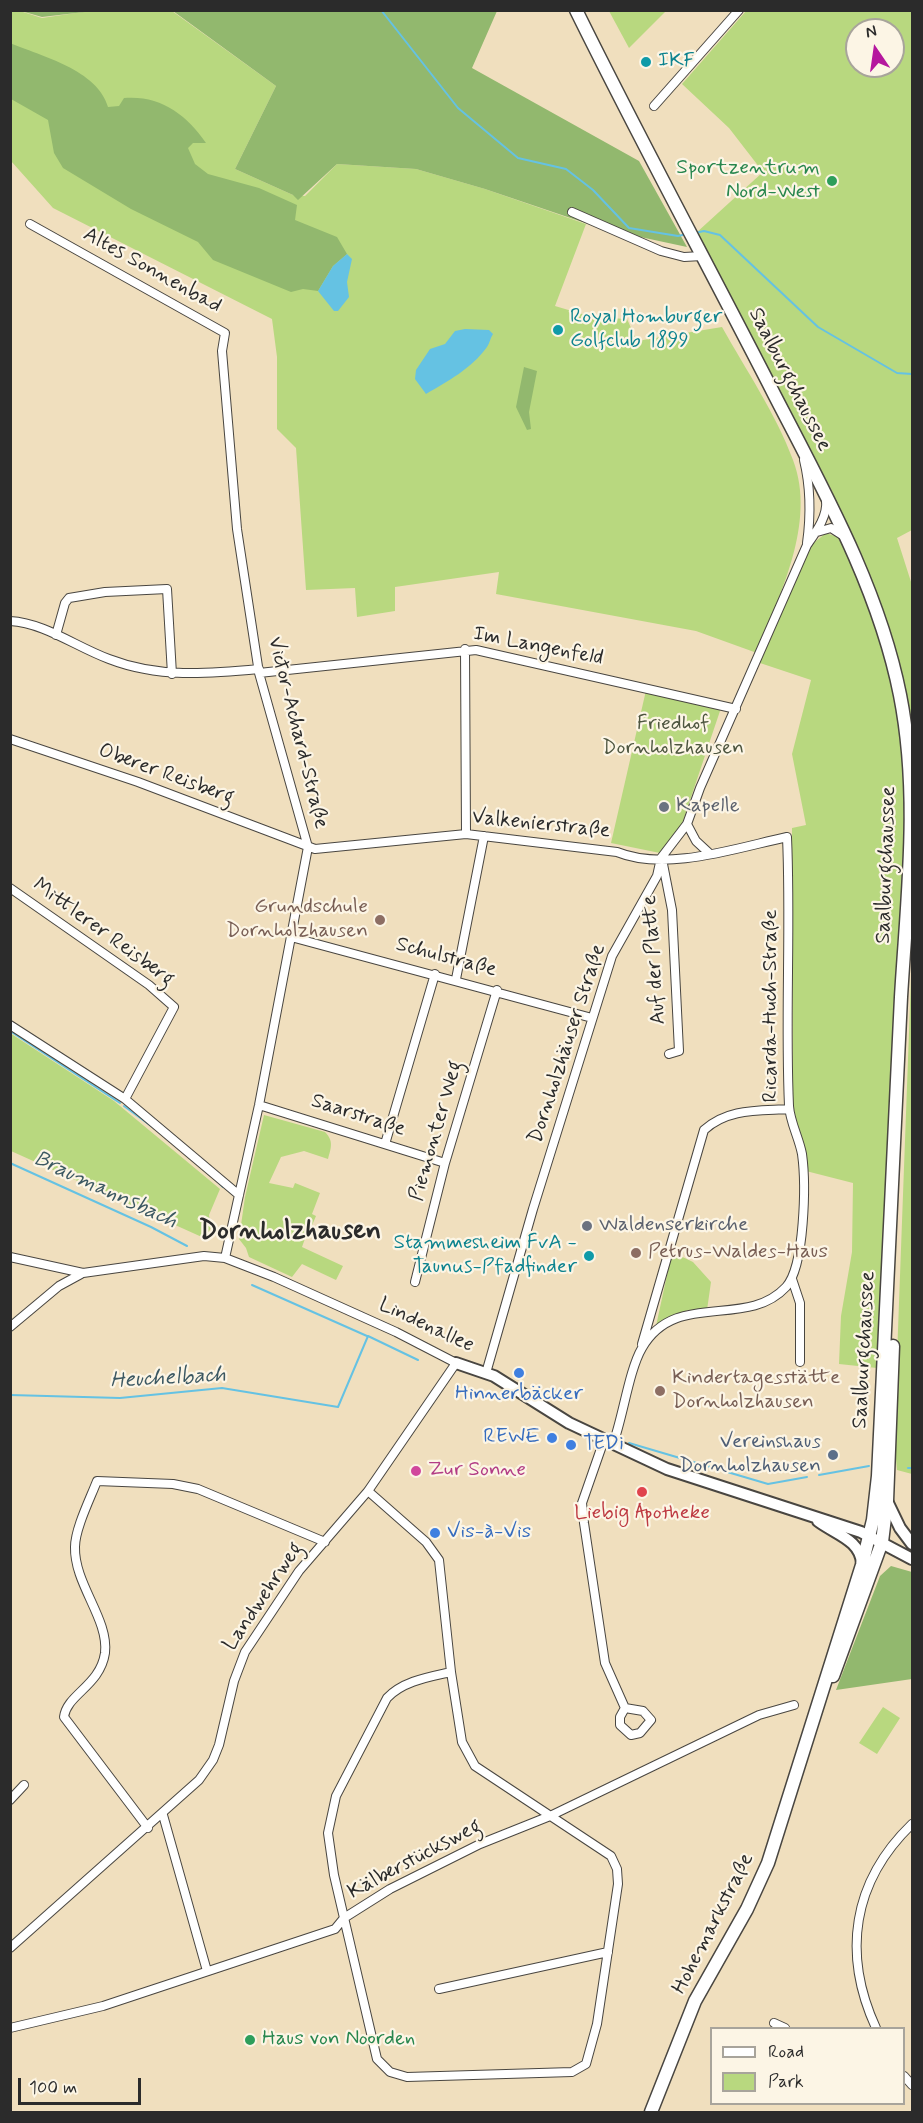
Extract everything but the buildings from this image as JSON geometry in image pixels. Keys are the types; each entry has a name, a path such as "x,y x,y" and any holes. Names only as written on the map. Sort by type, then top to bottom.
{"main road":[{"name":"Saalburgchaussee","path":"576,10 800,443 847,540 875,608 892,664 904,719 909,766 912,840 878,1476 869,1536"},
{"name":"Hohemarkstraße","path":"823,1692 837,1670 882,1542 887,1501 895,1259 891,1206"},
{"name":"Hohemarkstraße","path":"653,2107 695,2001 747,1909 768,1863 823,1692 869,1536"}],"street":[{"path":"654,106 740,10"},
{"path":"572,212 661,251 684,257 702,256"},
{"name":"Altes Sonnenbad","path":"30,224 225,333 222,351 232,475"},
{"name":"Dornholzhäuser Straße","path":"800,443 810,491 811,510 807,545"},
{"name":"Victor-Achard-Straße","path":"225,1258 259,1105 308,847 259,671 232,475"},
{"name":"Dornholzhäuser Straße","path":"486,1373 612,956 657,876 661,858 687,824 700,788 807,545 826,511 825,495"},
{"path":"815,533 831,528 837,529 847,540"},
{"path":"56,635 64,603 69,598 105,592 167,590 172,674"},
{"name":"Im Langenfeld","path":"10,621 29,622 110,660 172,674 259,671 465,649 514,657 736,709"},
{"path":"465,649 466,834"},
{"name":"Oberer Reisberg","path":"10,739 138,782 308,847"},
{"path":"687,824 696,841 711,854"},
{"name":"Valkenierstraße","path":"308,847 315,849 466,834 617,852 634,859 711,854 786,837"},
{"path":"456,979 484,836"},
{"name":"Ricarda-Huch-Straße","path":"625,1708 605,1663 582,1503 608,1442 641,1349 653,1333 672,1320 692,1312 752,1308 774,1299 792,1279 799,1264 803,1173 802,1155 789,1109 786,837"},
{"name":"Auf der Platte","path":"661,858 672,910 679,1051 669,1054"},
{"name":"Mittlerer Reisberg","path":"10,888 149,985 174,1007 126,1099"},
{"name":"Schulstraße","path":"291,937 497,990 592,1018"},
{"path":"385,1144 435,974"},
{"name":"Piemonter Weg","path":"415,1282 445,1163 497,990"},
{"path":"10,1025 126,1099 239,1195"},
{"name":"Saarstraße","path":"259,1105 445,1163"},
{"path":"641,1349 704,1130 711,1123 732,1114 789,1109"},
{"name":"Lindenallee","path":"83,1273 204,1256 225,1258 263,1272 396,1332 456,1363 486,1373 569,1423 667,1469 813,1517"},
{"path":"10,1257 83,1273"},
{"path":"10,1326 58,1287 83,1273"},
{"path":"792,1279 800,1304 800,1362"},
{"name":"Landwehrweg","path":"10,1948 192,1789 213,1760 242,1658 294,1578 368,1491 456,1363"},
{"path":"148,1828 64,1717 65,1708 94,1680 102,1667 105,1650 102,1631 79,1573 75,1545 97,1481 172,1484 198,1489 324,1542"},
{"path":"368,1491 426,1542 439,1560 451,1672 462,1742 470,1760 491,1778 611,1856 617,1869 618,1884 592,2043 586,2064 579,2069 562,2074 406,2077 390,2072 377,2059 344,1918 328,1833 336,1796 387,1698 394,1690 418,1680 451,1672"},
{"path":"887,1501 900,1528 912,1544"},
{"path":"813,1517 869,1536 912,1559"},
{"path":"813,1517 854,1544 861,1553 861,1565"},
{"name":"Kälberstücksweg","path":"10,2028 70,2015 335,1929 344,1918 390,1889 450,1859 550,1816 759,1715 794,1705"},
{"path":"10,1800 24,1785"},
{"path":"163,1815 207,1971"},
{"path":"876,2027 865,2001 857,1965 857,1926 868,1888 876,1871 897,1840 912,1824"},
{"path":"439,1989 608,1952"},
{"path":"774,2023 783,2027"}],"green space":[{"path":"96,10 172,11 276,86 235,169 293,195 305,196 337,164 416,169 485,189 586,224 555,306 592,317 627,319 637,341 722,327 778,426 793,460 799,484 801,509 792,558 757,653 696,631 496,594 499,572 395,587 395,611 357,617 355,588 306,590 296,448 277,429 277,357 272,319 53,208 11,161 11,11 20,11 42,18"},
{"path":"21,11 93,11 42,17"},
{"path":"173,11 497,11 472,68 639,161 687,247 603,229 485,189 416,169 337,164 298,200 293,195 235,169 276,86"},
{"path":"609,11 666,11 629,48"},
{"path":"746,11 912,11 912,530 897,538 912,585 912,746 904,687 832,491 696,233 763,172 729,128 682,84"},
{"path":"10,43 52,59 81,74 102,94 108,107 119,106 124,98 137,98 171,108 190,123 206,143 193,143 188,148 195,164 208,174 259,188 297,205 295,220 337,237 347,254 333,266 318,291 303,289 291,292 213,260 198,242 131,209 63,168 54,153 48,120 11,99"},
{"path":"524,367 537,371 529,412 531,429 527,430 516,407"},
{"path":"826,533 841,538 877,632 897,709 903,765 906,841 877,1368 839,1364 841,1316 852,1252 853,1183 806,1171 806,1152 793,1109 792,828 806,825 792,754 811,680 760,663 811,545"},
{"name":"Friedhof Dornholzhausen","path":"647,686 722,705 682,824 660,853 611,843"},
{"path":"912,951 912,1474 897,1470 894,1438"},
{"path":"10,1033 114,1101 220,1189 209,1215 211,1228 204,1238 11,1151"},
{"path":"264,1115 325,1132 330,1138 331,1148 328,1159 304,1151 281,1157 269,1183 293,1188 295,1183 320,1193 312,1214 316,1216 302,1247 343,1266 336,1280 302,1264 292,1277 249,1257 239,1239 245,1197"},
{"path":"672,1252 693,1262 711,1282 707,1310 688,1310 656,1326"},
{"path":"891,1566 912,1572 912,1679 836,1690 880,1576"},
{"path":"883,1707 900,1718 877,1754 859,1743"}],"water":[{"path":"347,254 352,259 347,282 349,297 338,311 334,311 318,291 333,266"},
{"path":"489,330 493,334 487,347 474,362 426,394 415,379 416,370 430,349 445,344 455,331"}],"waterway":[{"path":"381,10 458,108 518,158 566,169 593,190 629,228 678,236 687,234"},
{"path":"695,233 704,231 720,235 818,327 897,373 912,374"},
{"path":"10,1031 120,1103"},
{"path":"124,1106 158,1131"},
{"name":"Braumannsbach","path":"10,1163 151,1227 187,1246"},
{"path":"215,1179 223,1187"},
{"name":"Braumannsbach","path":"252,1285 367,1336"},
{"name":"Heuchelbach","path":"10,1395 120,1398 222,1388 338,1407 368,1336 418,1360"},
{"name":"Heuchelbach","path":"629,1443 768,1484 807,1477"},
{"name":"Heuchelbach","path":"819,1475 869,1466"}],"place":[{"name":"IKF","path":"646,62"},
{"name":"Sportzentrum Nord-West","path":"832,181"},
{"name":"Royal Homburger Golfclub 1899","path":"558,330"},
{"name":"Kapelle","path":"664,807"},
{"name":"Grundschule Dornholzhausen","path":"380,920"},
{"name":"Waldenserkirche","path":"587,1226"},
{"name":"Petrus-Waldes-Haus","path":"636,1253"},
{"name":"Stammesheim FvA - Taunus-Pfadfinder","path":"589,1256"},
{"name":"Hinnerbäcker","path":"519,1373"},
{"name":"Kindertagesstätte Dornholzhausen","path":"660,1391"},
{"name":"REWE","path":"552,1438"},
{"name":"TEDi","path":"571,1445"},
{"name":"Vereinshaus Dornholzhausen","path":"833,1455"},
{"name":"Zur Sonne","path":"416,1471"},
{"name":"Liebig Apotheke","path":"642,1492"},
{"name":"Vis-à-Vis","path":"435,1533"},
{"name":"Haus von Noorden","path":"250,2040"}],"district":[{"name":"Dornholzhausen","path":"290,1232"}]}
